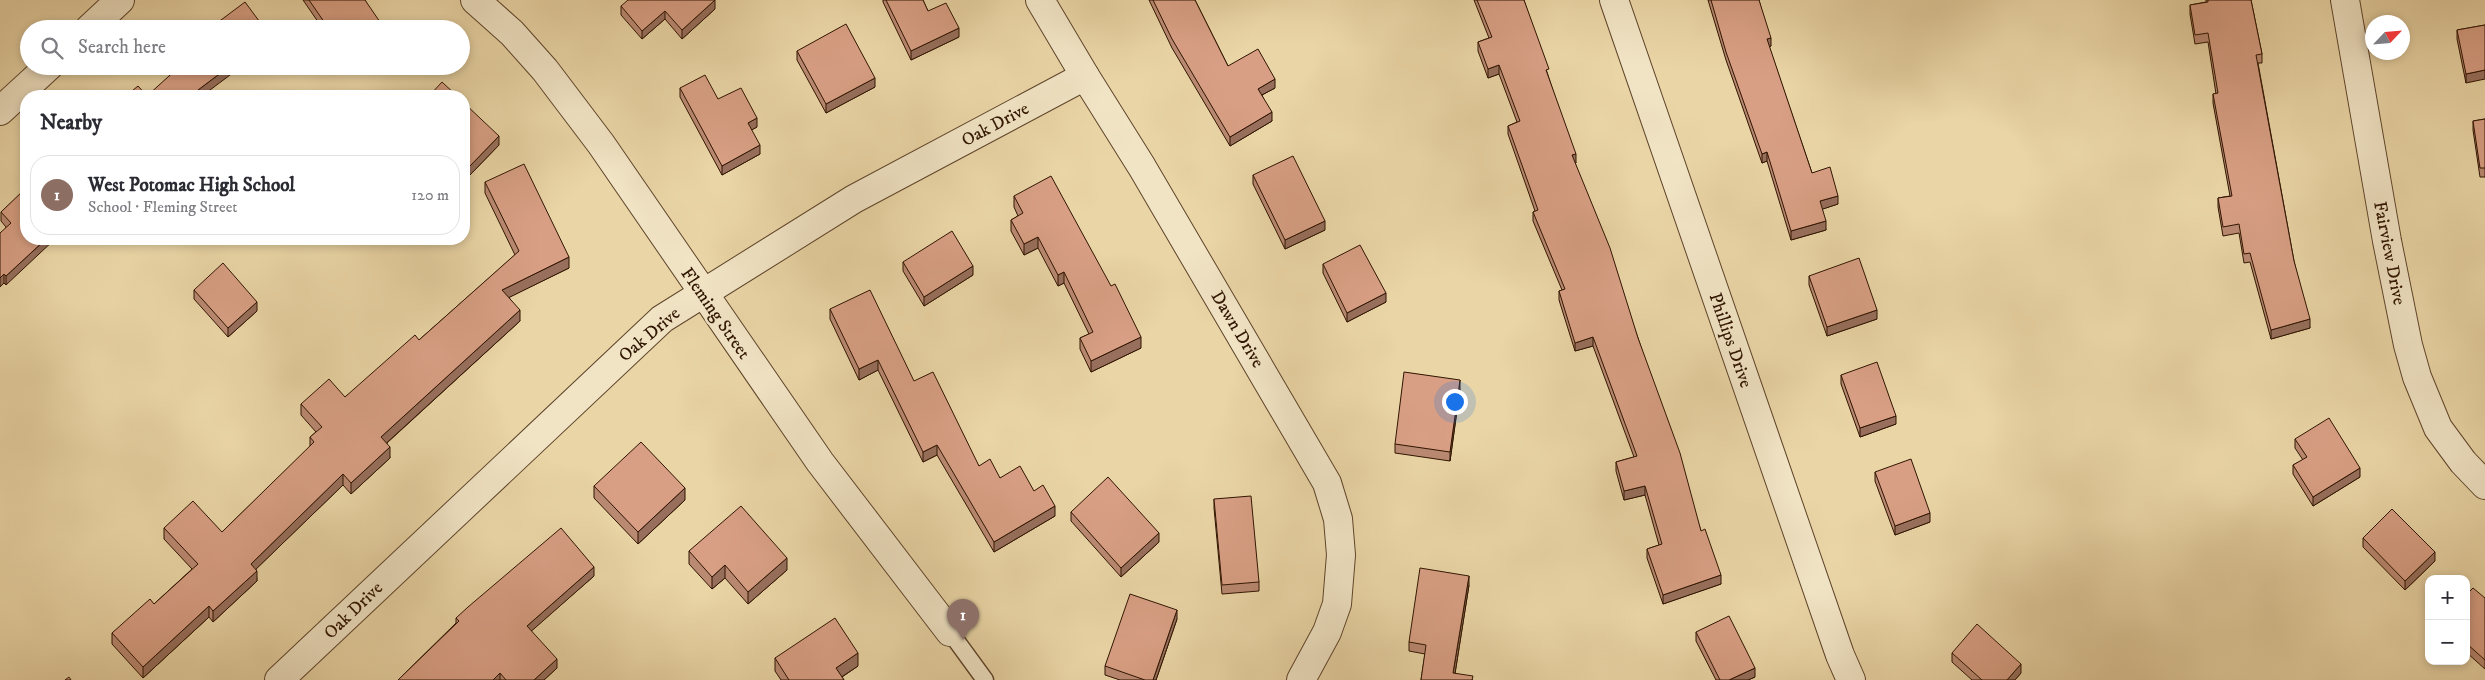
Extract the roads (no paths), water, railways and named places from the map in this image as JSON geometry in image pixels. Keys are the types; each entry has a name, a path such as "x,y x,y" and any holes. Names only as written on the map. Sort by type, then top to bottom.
{"street":[{"path":"99,20 120,0"},
{"name":"Fleming Street","path":"475,0 512,33 546,70 601,144 820,462 950,632"},
{"name":"Dawn Drive","path":"1040,0 1142,167 1327,483 1338,518 1341,555 1337,604 1327,632 1302,680"},
{"name":"Phillips Drive","path":"1614,0 1840,655 1851,680"},
{"name":"Fairview Drive","path":"2345,0 2387,241 2412,361 2438,428 2463,462 2485,485"},
{"path":"22,90 38,75"},
{"name":"Oak Drive","path":"279,680 662,318 854,199 1085,76"},
{"path":"0,111 20,92"}],"lane":[{"path":"950,632 985,680"}],"place":[{"name":"West Potomac High School","path":"963,640"}]}
